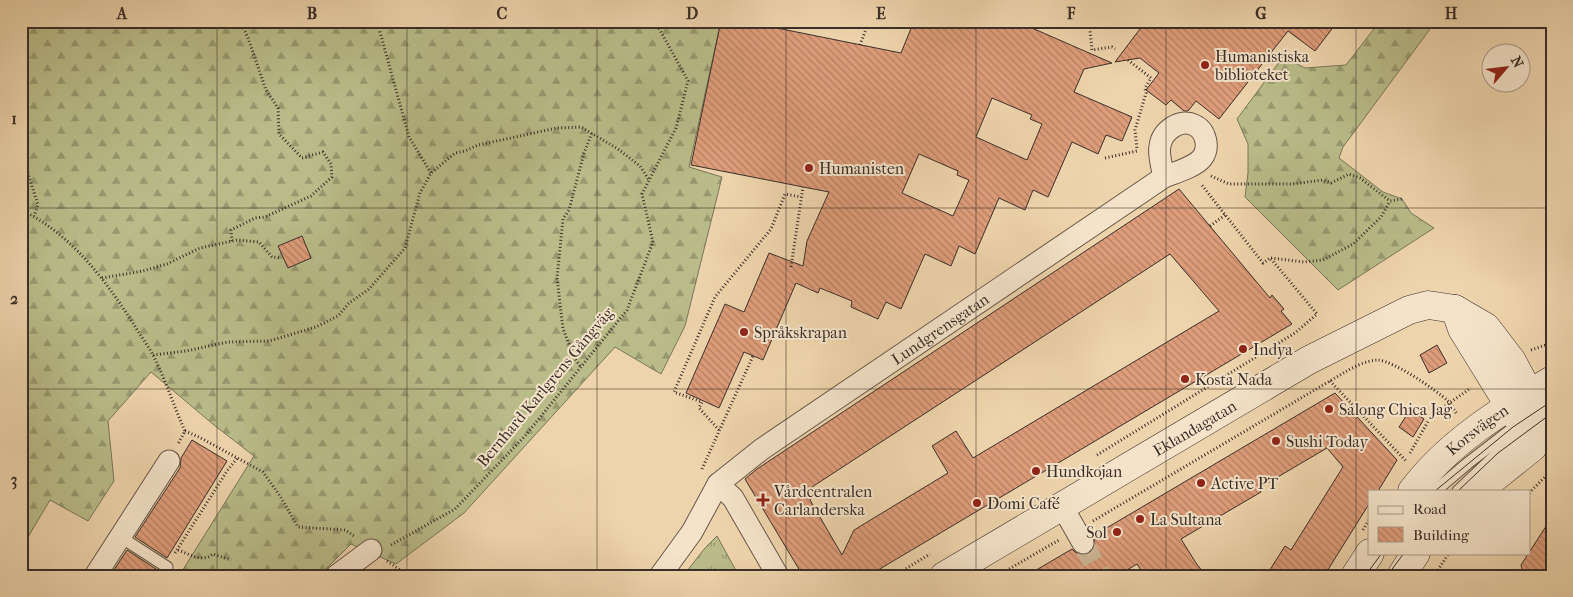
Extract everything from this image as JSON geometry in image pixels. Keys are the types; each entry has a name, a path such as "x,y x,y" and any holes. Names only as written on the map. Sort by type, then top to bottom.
{"street":[{"name":"Lundgrensgatan","path":"718,484 762,449 1164,177 1192,172 1202,158 1207,146 1204,134 1196,125 1184,123 1172,127 1162,137 1159,148 1164,177"},
{"name":"Eklandagatan","path":"939,564 1062,506 1302,364 1409,310 1428,305 1455,309 1462,329 1539,415"},
{"path":"1479,490 1533,447 1539,415"},
{"path":"1495,490 1533,457 1539,415"},
{"name":"Korsvägen","path":"1413,490 1437,463 1461,441 1539,415"},
{"path":"95,576 169,461"},
{"path":"660,576 692,532 718,484 733,498 778,576"},
{"path":"1062,506 1079,537"},
{"path":"336,576 371,550"},
{"path":"1355,576 1369,554"},
{"path":"1397,572 1415,554"}],"lane":[{"path":"1436,490 1468,463 1539,415"},
{"path":"1459,490 1539,415"},
{"path":"119,536 167,567"},
{"path":"1366,576 1381,554"},
{"path":"1397,572 1404,554"}],"path":[{"path":"21,32 26,21"},
{"path":"232,241 232,230 255,218 265,217 311,196 332,177 332,164 323,152 302,158 279,134 278,108 266,90 240,21"},
{"path":"379,21 380,32 408,137 431,173"},
{"name":"Bernhard Karlgrens Gångväg","path":"371,550 395,543 455,508 524,436 627,310 653,242 642,194 676,128 688,81 655,21"},
{"path":"860,45 869,21"},
{"path":"1089,21 1092,50 1112,47 1115,49"},
{"path":"1128,60 1151,78 1145,88 1146,93 1135,130"},
{"path":"21,114 23,116 22,158 38,204 34,216"},
{"path":"153,355 186,351 228,342 269,341 316,327 338,316 350,303 369,289 405,248 420,193 431,173 455,153 478,145 557,128 581,127 613,145 640,166 649,180"},
{"path":"580,366 574,357 563,329 557,278 563,219 569,210 584,153 592,133"},
{"path":"1104,158 1137,151"},
{"path":"1192,172 1263,263 1270,258 1304,262 1323,260 1353,244 1381,217 1390,201"},
{"path":"1192,172 1229,184 1293,184 1323,180 1331,183 1349,174 1360,178 1390,201 1402,199"},
{"path":"791,266 803,187"},
{"path":"719,430 699,408 702,402 674,392 715,296 770,229 785,194 801,197"},
{"path":"21,210 34,216 57,232 102,278 118,299 153,355 185,431 199,436 263,472 298,527 345,530 371,550"},
{"path":"1210,226 1225,215"},
{"path":"102,278 143,271 167,264 200,248 232,241 259,242 272,257 281,258"},
{"path":"1092,458 1295,334 1317,314 1270,258"},
{"path":"722,424 753,356"},
{"path":"997,576 1079,537 1330,382 1362,364 1377,360 1388,363 1427,385 1450,402 1430,418 1406,461 1330,382"},
{"path":"169,461 185,431"},
{"path":"167,567 226,471 238,458"},
{"path":"1530,492 1552,470"},
{"path":"178,550 202,558 208,558 213,554 231,560"},
{"path":"1434,576 1448,554"},
{"path":"894,576 939,564"}],"green space":[{"path":"21,21 721,21 689,167 722,177 685,326 661,374 615,347 464,513 396,564 351,544 319,576 179,576 254,456 151,372 108,421 114,481 88,521 50,500 21,549"},
{"path":"1380,21 1436,21 1343,147 1339,158 1383,192 1402,199 1411,213 1434,228 1338,290 1245,197 1248,173 1248,144 1237,119 1283,57 1305,68 1346,65"},
{"path":"717,536 739,576 683,576 705,548"}],"building":[{"name":"Humanisten","path":"721,21 742,21 901,53 914,21 1016,21 1112,63 1084,69 1074,92 1132,117 1122,141 1106,135 1098,154 1072,142 1048,197 1033,190 1025,210 999,198 975,254 959,246 951,266 925,254 901,309 886,302 878,319 851,307 852,301 820,288 818,293 796,283 763,360 744,352 719,408 686,393 725,304 744,312 769,253 803,266 807,241 829,192 691,165","holes":["992,98 1032,115 1030,119 1042,124 1027,160 976,137","919,154 958,171 957,175 969,180 953,216 902,193"]},
{"name":"Humanistiska biblioteket","path":"1146,21 1338,21 1315,51 1288,31 1219,119 1196,101 1188,111 1184,111 1171,100 1166,105 1146,90 1159,73 1140,58 1115,62"},
{"path":"1179,189 1270,298 1272,295 1284,309 1281,311 1292,324 868,576 803,576 745,479 757,469","holes":["1170,254 1219,311 973,458 956,431 932,446 948,473 854,530 842,555 810,500 813,494 812,487"]},
{"path":"302,236 311,258 288,268 278,246"},
{"path":"1437,345 1447,363 1429,373 1420,355"},
{"path":"1335,393 1397,460 1379,490 1368,490 1368,506 1324,576 1266,576 1285,546 1291,550 1343,467 1327,448 1259,488 1261,492 1181,539 1206,576 1145,576 1137,564 1117,576 1026,576 1072,549 1082,555 1090,554 1095,544 1093,536"},
{"path":"1410,410 1424,419 1413,437 1399,427"},
{"path":"192,440 227,461 167,558 135,537 180,468 181,458"},
{"path":"1552,517 1552,576 1524,576 1521,565 1530,554 1530,551"},
{"path":"127,550 159,571 156,576 110,576"}],"tunnel":[{"path":"1083,543 1101,576"}],"tram line":[{"path":"1436,490 1513,427 1552,401"},
{"path":"1459,490 1498,453 1552,413"},
{"path":"1365,576 1381,554"},
{"path":"1387,576 1403,554"}],"place":[{"name":"Humanistiska biblioteket","path":"1205,65"},
{"name":"Humanisten","path":"809,168"},
{"name":"Språkskrapan","path":"744,332"},
{"name":"Indya","path":"1243,349"},
{"name":"Kosta Nada","path":"1185,379"},
{"name":"Salong Chica Jag","path":"1329,409"},
{"name":"Sushi Today","path":"1276,441"},
{"name":"Hundkojan","path":"1036,471"},
{"name":"Active PT","path":"1201,483"},
{"name":"Vårdcentralen Carlanderska","path":"763,500"},
{"name":"Domi Café","path":"977,503"},
{"name":"La Sultana","path":"1140,519"},
{"name":"Sol","path":"1117,532"}]}
